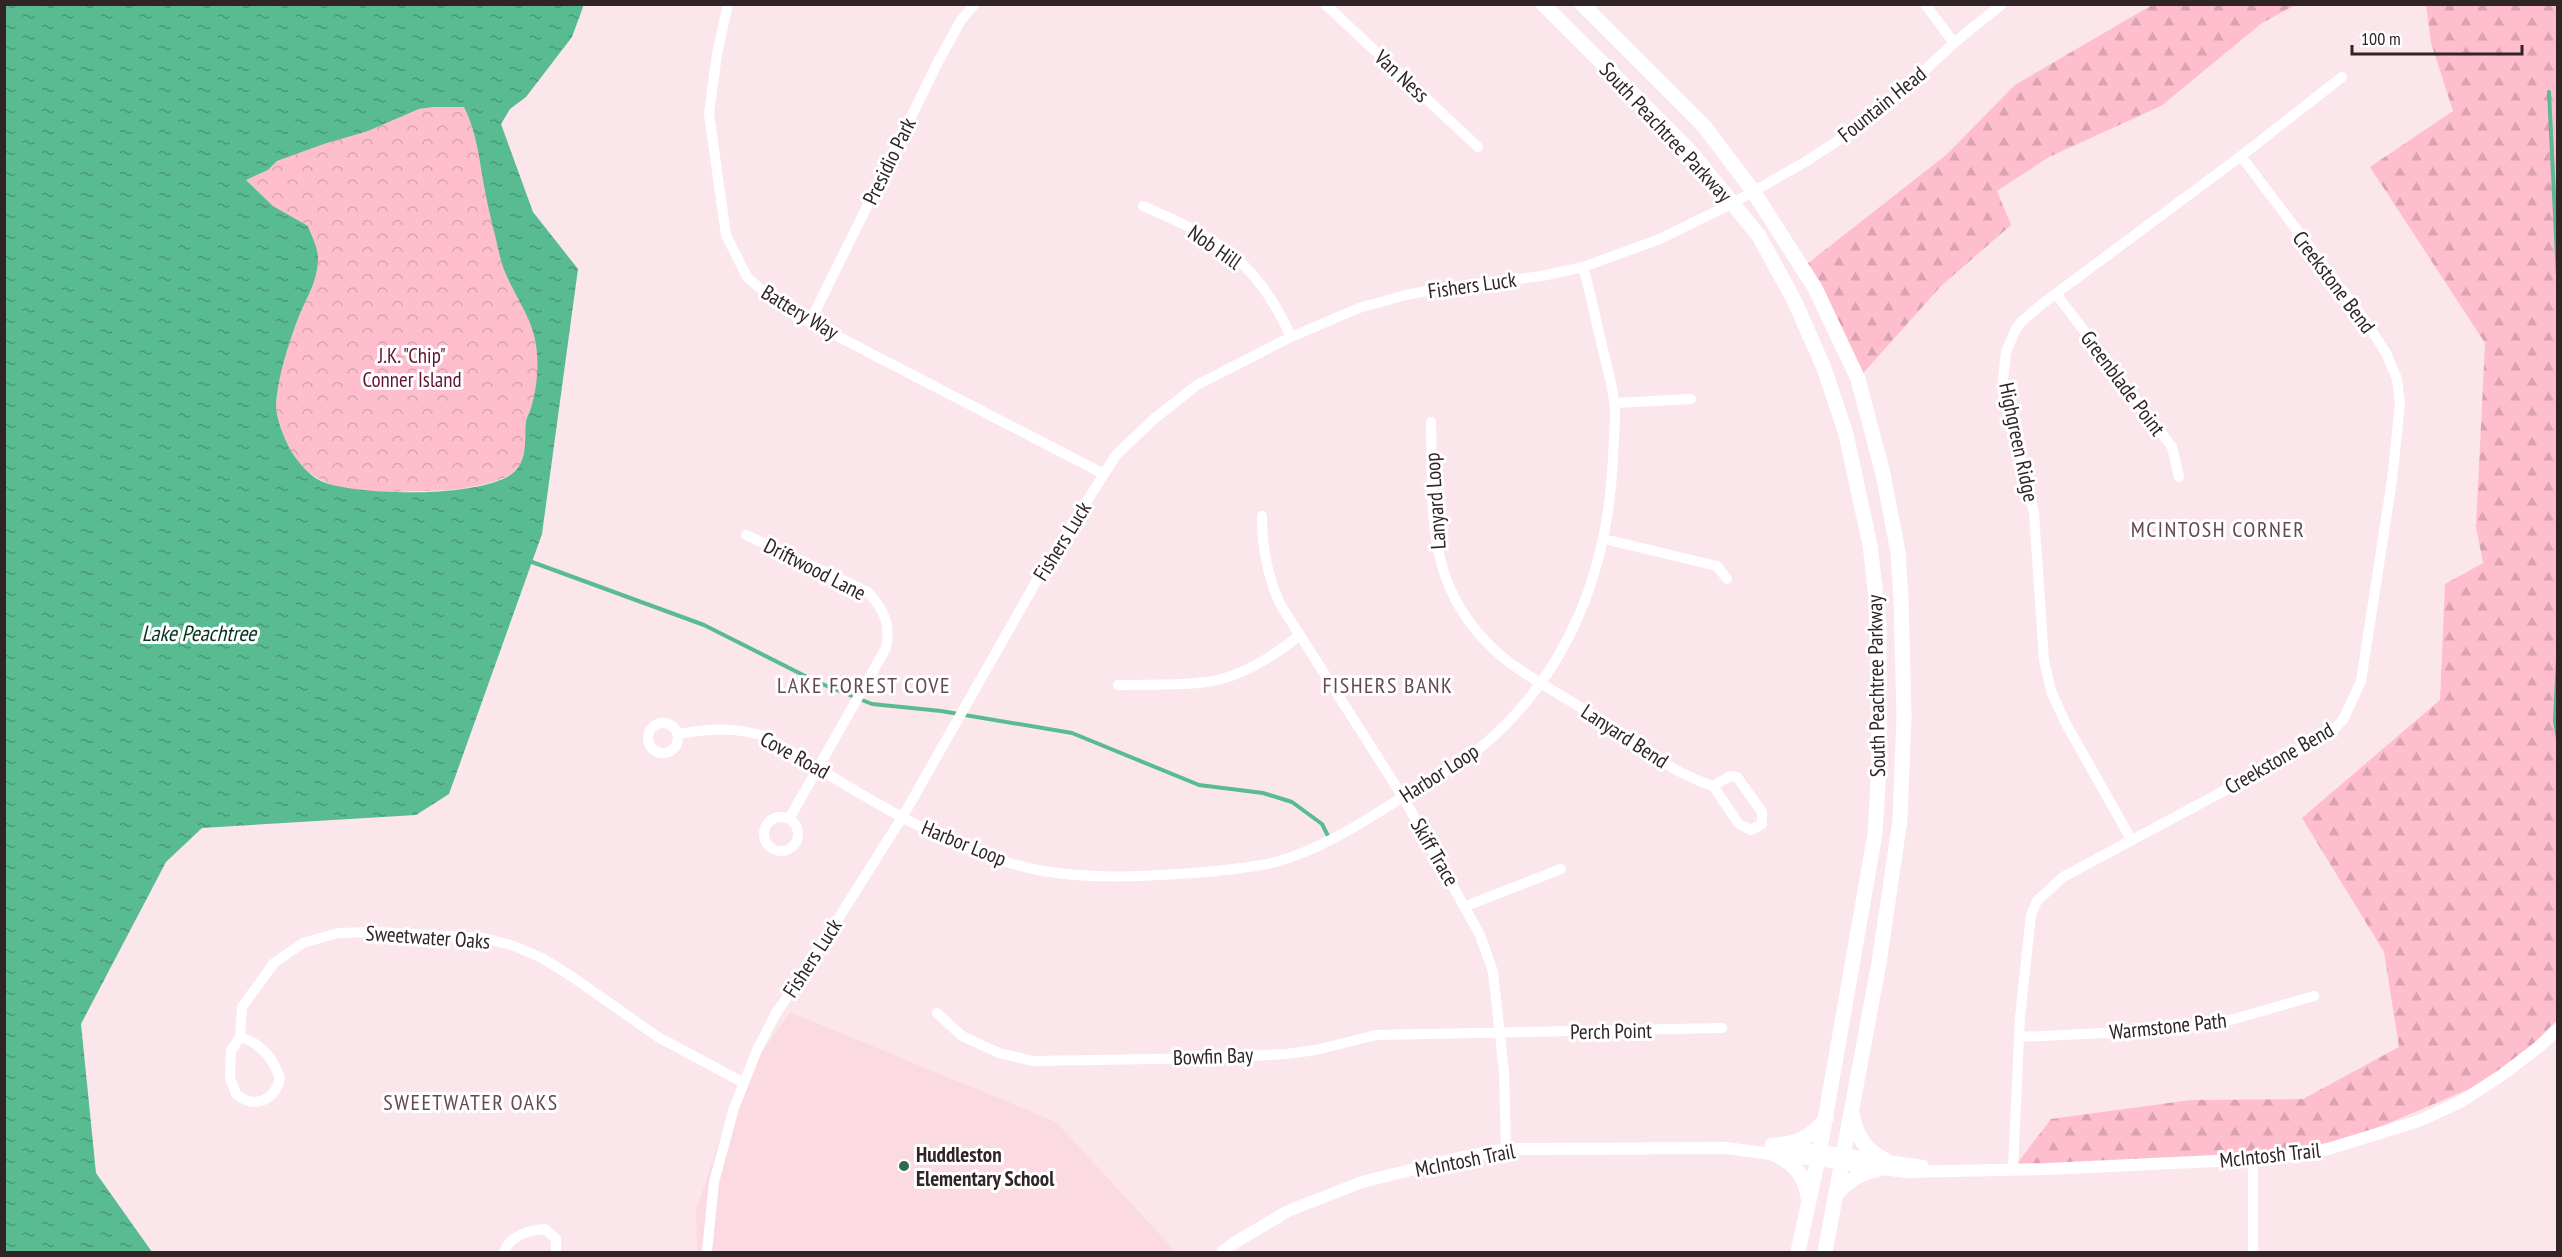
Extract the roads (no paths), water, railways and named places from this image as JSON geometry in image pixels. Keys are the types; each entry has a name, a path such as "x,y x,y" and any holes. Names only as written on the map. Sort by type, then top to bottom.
{"main road":[{"name":"South Peachtree Parkway","path":"1543,4 1689,150 1733,202 1764,245 1794,300 1824,368 1846,434 1870,545 1879,624 1879,766 1875,834 1826,1119 1798,1252"},
{"name":"South Peachtree Parkway","path":"1582,4 1704,126 1753,191 1815,288 1858,379 1883,474 1898,552 1904,673 1900,820 1879,963 1825,1252"},
{"path":"1837,1193 1848,1181 1882,1164 1862,1142 1855,1129 1852,1115"},
{"path":"1771,1149 1803,1140 1816,1131 1826,1119"},
{"path":"1771,1149 1798,1170 1806,1185 1809,1202"}],"street":[{"name":"Battery Way","path":"728,4 717,54 709,114 726,235 747,277 778,304 810,322 1104,474"},
{"name":"Presidio Park","path":"810,322 938,62 961,20 975,4"},
{"name":"Van Ness","path":"1325,4 1478,147"},
{"path":"1925,4 1954,43"},
{"name":"Fountain Head","path":"1753,191 1806,162 1872,118 1954,43 2002,4"},
{"name":"Highgreen Ridge","path":"2131,839 2065,722 2052,691 2044,660 2034,513 2003,380 2006,352 2020,323 2342,77"},
{"name":"Creekstone Bend","path":"2013,1169 2019,1036 2027,940 2031,915 2037,901 2063,877 2332,731 2343,720 2361,681 2392,480 2400,404 2397,379 2386,353 2364,319 2241,156"},
{"name":"Fishers Luck","path":"707,1252 714,1182 744,1083 757,1050 776,1013 903,816 1036,582 1116,455 1154,419 1197,385 1291,337 1359,308 1406,295 1474,283 1542,276 1583,267 1660,239 1753,191"},
{"name":"Nob Hill","path":"1143,206 1199,233 1241,261 1276,305 1291,337"},
{"name":"Harbor Loop","path":"903,816 997,859 1043,871 1073,875 1173,874 1236,869 1286,859 1338,837 1485,743 1525,703 1568,640 1597,570 1604,539 1612,471 1615,403 1583,267"},
{"name":"Greenblade Point","path":"2057,295 2172,447 2179,477"},
{"path":"1615,403 1691,399"},
{"name":"Lanyard Loop","path":"1431,422 1433,530 1444,575 1473,628 1500,655 1540,682"},
{"name":"Skiff Trace","path":"1262,516 1262,544 1268,577 1280,604 1404,796 1480,935 1493,972 1500,1033 1506,1149"},
{"name":"Driftwood Lane","path":"746,535 868,592 880,605 888,621 889,634 886,648 789,819"},
{"path":"1604,539 1717,566 1727,579"},
{"path":"1118,685 1207,682 1236,674 1257,664 1300,635"},
{"name":"Lanyard Bend","path":"1540,682 1678,770 1713,786"},
{"name":"Cove Road","path":"678,734 710,729 738,729 754,732 903,816"},
{"path":"1737,777 1762,812 1762,824 1751,830 1739,824 1713,786 1723,778 1737,777"},
{"path":"1466,906 1561,868"},
{"name":"Sweetwater Oaks","path":"240,1037 251,1040 265,1052 275,1064 280,1078 274,1094 259,1102 251,1102 236,1094 230,1078 231,1051 240,1037 242,1007 274,963 303,943 338,933 452,935 484,938 514,946 542,958 658,1037 744,1083"},
{"name":"Warmstone Path","path":"2019,1036 2167,1030 2231,1020 2314,996"},
{"name":"Bowfin Bay","path":"938,1013 962,1036 999,1053 1033,1061 1241,1057 1316,1050 1376,1035 1500,1033"},
{"name":"Perch Point","path":"1500,1033 1722,1028"},
{"name":"McIntosh Trail","path":"1222,1252 1288,1211 1362,1182 1506,1149 1771,1149 1882,1164 1905,1172 2253,1159 2328,1149 2419,1121 2462,1101 2540,1046 2558,1029"},
{"path":"2253,1159 2253,1252"},
{"path":"504,1252 510,1242 522,1234 544,1229 556,1239 556,1252"}],"water":[{"name":"Lake Peachtree","path":"5,4 582,4 583,7 572,37 526,97 510,109 501,124 533,212 578,269 542,534 449,794 416,815 202,828 166,862 81,1024 96,1173 152,1252 5,1252","holes":["464,107 475,136 487,204 503,268 530,322 536,345 536,385 526,421 523,458 517,469 503,479 481,486 453,490 421,492 360,490 336,486 319,480 311,475 291,451 277,416 276,404 288,348 316,276 318,261 315,243 308,226 273,206 246,180 268,170 277,161 368,131 419,109"]}],"waterway":[{"path":"2549,92 2558,277"},
{"path":"532,562 704,625 817,682 872,704 941,711 1072,733 1199,785 1263,793 1292,802 1322,824 1329,838"},
{"path":"2558,659 2555,721 2558,739"}],"place":[{"name":"Huddleston Elementary School","path":"904,1166"}],"district":[{"name":"MCINTOSH CORNER","path":"2218,529"},
{"name":"LAKE FOREST COVE","path":"864,685"},
{"name":"FISHERS BANK","path":"1388,685"},
{"name":"SWEETWATER OAKS","path":"471,1102"}],"park label":[{"name":"J.K. \"Chip\" Conner Island","path":"412,367"}]}
